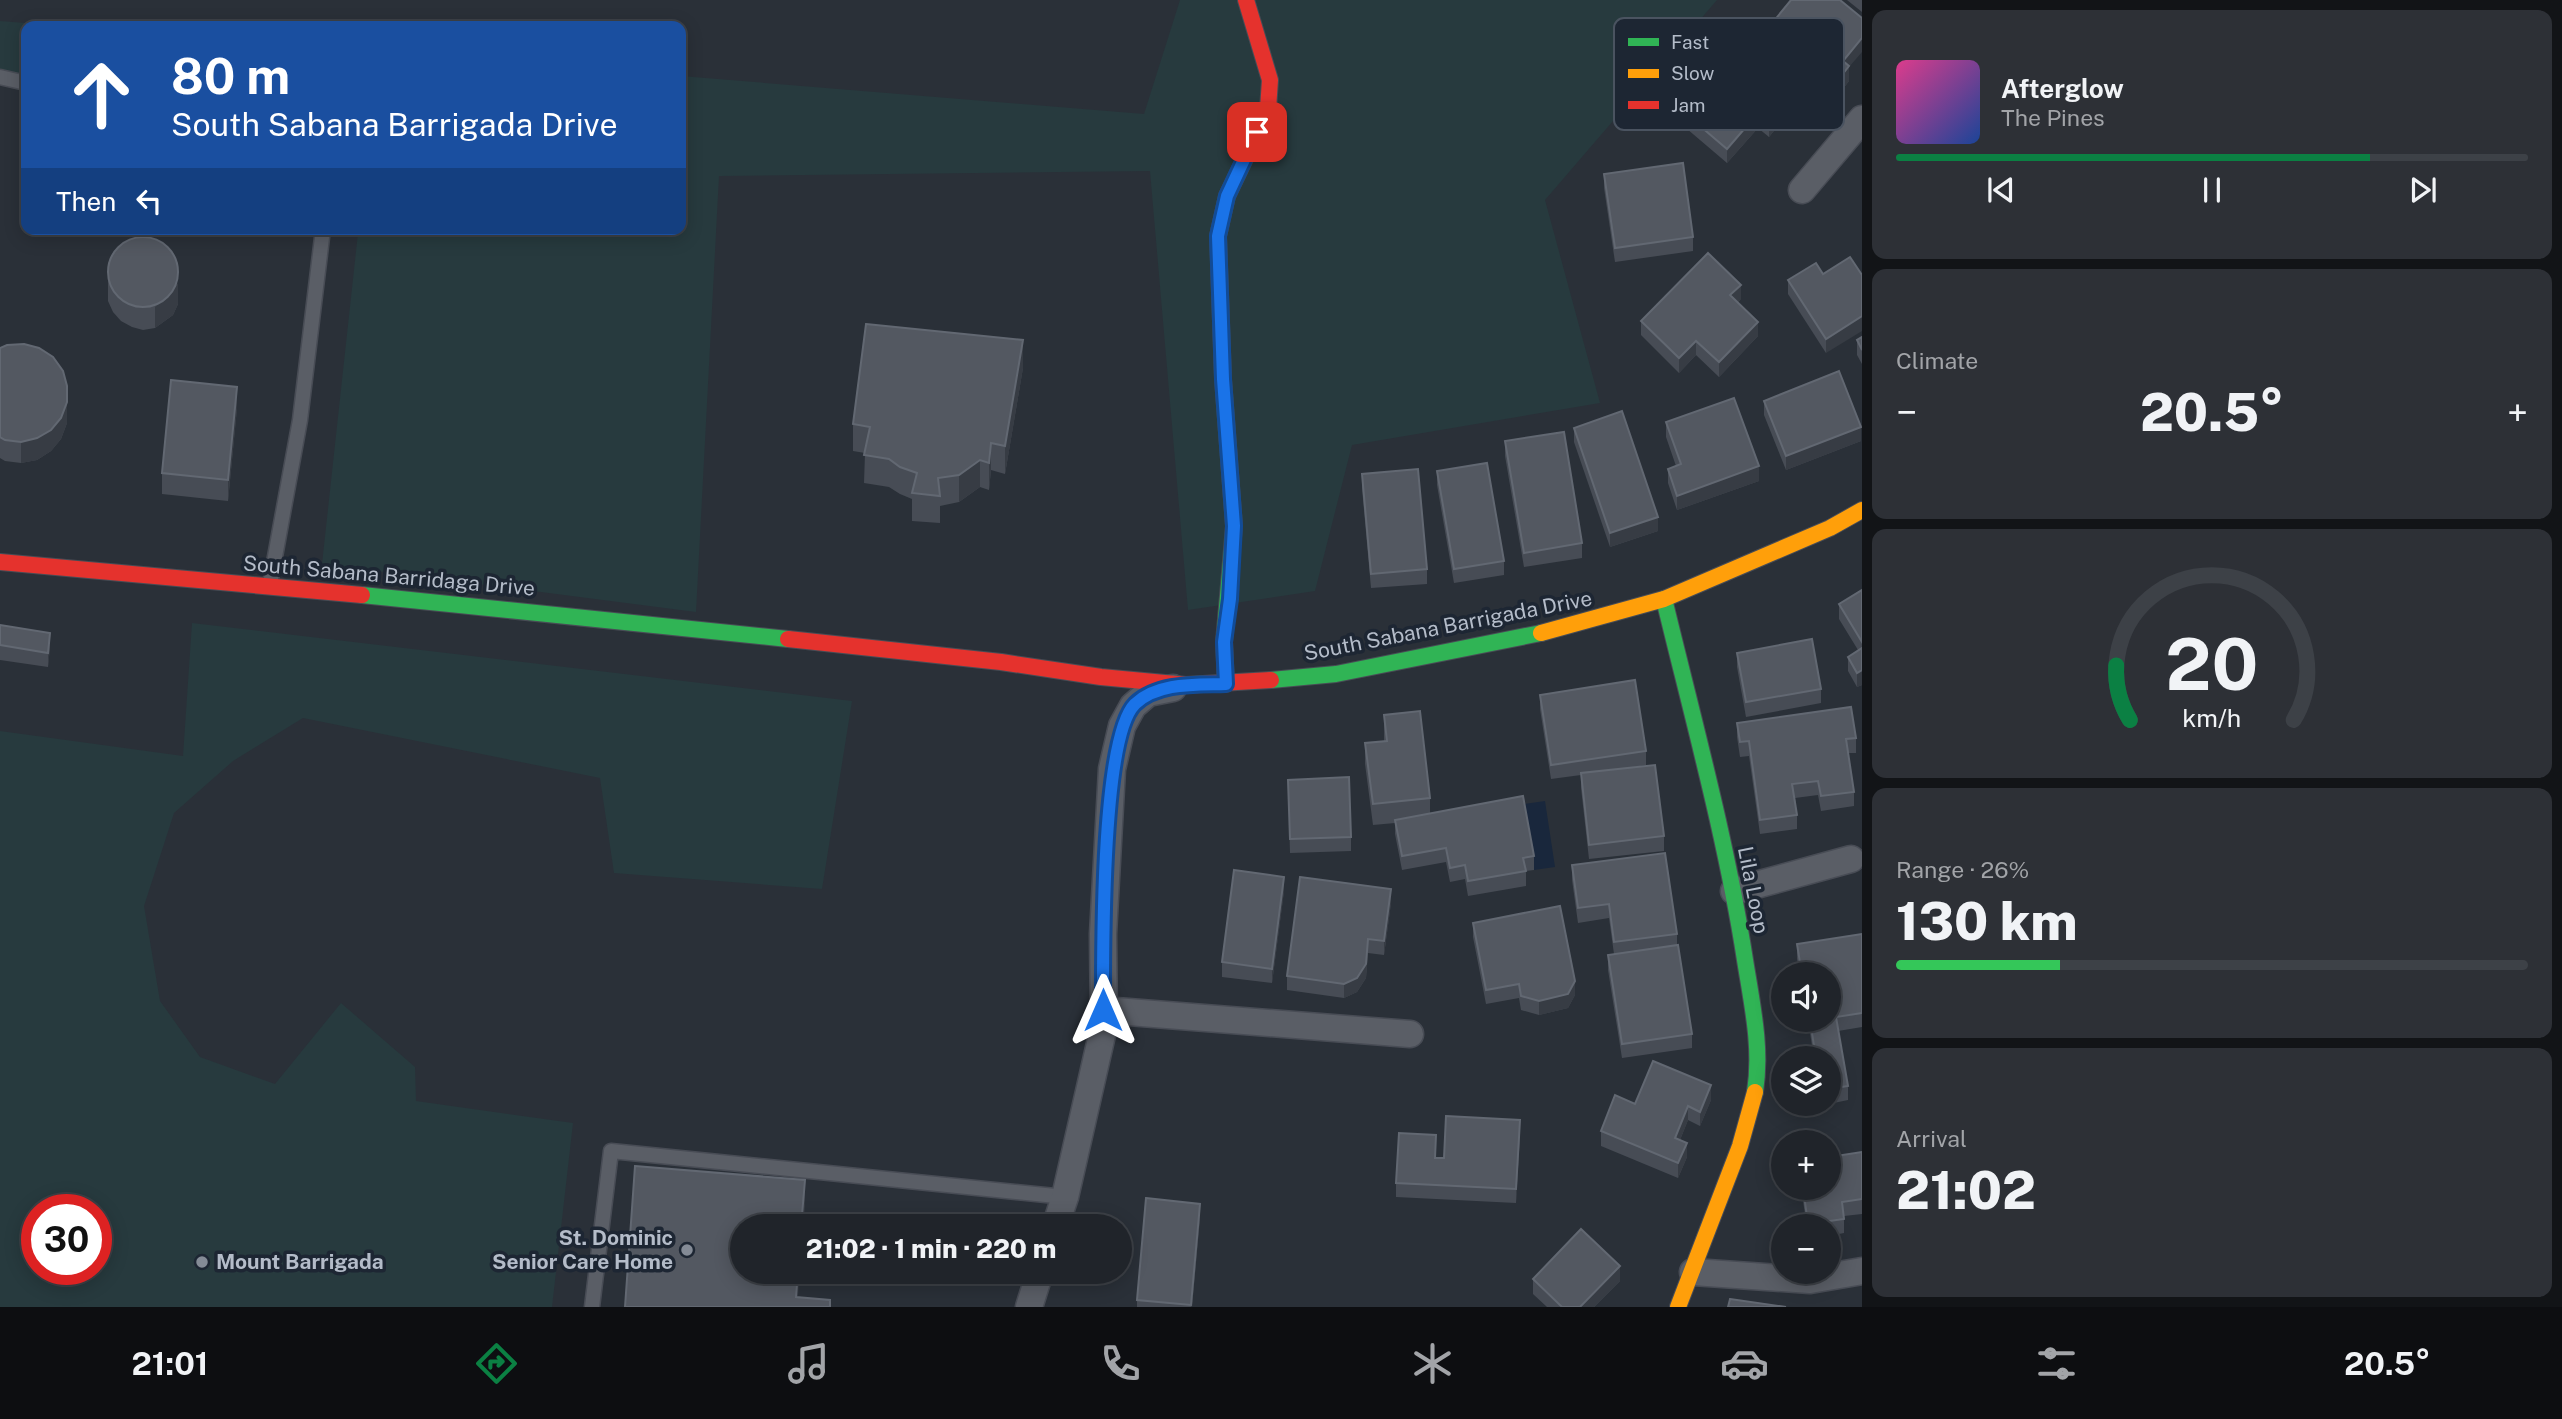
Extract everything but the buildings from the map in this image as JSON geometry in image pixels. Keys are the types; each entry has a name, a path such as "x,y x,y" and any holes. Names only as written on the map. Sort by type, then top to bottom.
{"main road":[{"path":"1226,684 1224,642 1234,526 1223,379 1218,236 1227,196 1268,109 1269,80 1246,0"},
{"name":"South Sabana Barrigada Drive","path":"773,636 1186,685 1336,674 1552,631 1664,599 1829,528 1862,510"},
{"name":"South Sabana Barridaga Drive","path":"0,562 482,606 773,636"},
{"name":"Lila Loop","path":"1664,599 1734,891 1757,1039 1758,1071 1754,1097 1740,1146 1678,1307"}],"street":[{"path":"1802,190 1862,119"},
{"path":"1059,1214 1104,1026 1103,934 1112,769 1122,726 1133,706 1148,693 1186,685"},
{"path":"1734,891 1851,859"},
{"path":"1103,1010 1410,1034"},
{"path":"1693,1272 1810,1280 1862,1271"},
{"path":"1029,1307 1036,1284"}],"lane":[{"path":"0,77 21,82"},
{"path":"270,586 300,420 322,235"},
{"path":"592,1307 611,1151 1065,1197"}],"green space":[{"path":"1180,0 1717,0 1702,18 1614,18 1614,120 1545,200 1600,403 1352,445 1315,591 1188,610 1150,171 719,176 696,612 322,564 358,235 686,235 686,76 1144,114"},
{"path":"0,21 21,23 21,84 0,75"},
{"path":"192,623 852,701 822,889 614,873 600,778 303,718 233,761 174,813 144,906 160,1001 200,1057 275,1084 341,1003 415,1067 416,1101 573,1123 552,1307 0,1307 0,731 183,756"}],"water":[{"path":"1545,801 1555,867 1534,870 1524,804"}],"traffic: fast":[{"path":"1226,684 1224,642 1234,526 1223,379 1218,236 1227,196 1251,146"},
{"path":"362,595 788,639"},
{"path":"1664,599 1708,779 1737,914 1755,1026 1755,1092"},
{"path":"1271,680 1336,674 1541,633"}],"traffic: slow":[{"path":"1541,633 1664,599 1830,528 1862,510"},
{"path":"1678,1307 1740,1146 1755,1092"}],"traffic: jam":[{"path":"1246,0 1270,80 1268,109 1251,146"},
{"path":"0,562 362,595"},
{"path":"788,639 1186,685 1271,680"}],"place":[{"name":"St. Dominic Senior Care Home","path":"687,1250"},
{"name":"Mount Barrigada","path":"202,1262"}],"route":[{"path":"1103,1010 1103,934 1112,769 1122,726 1133,706 1148,693 1186,685 1226,684 1224,642 1230,599 1234,526 1223,379 1218,236 1227,196 1257,132"}]}
